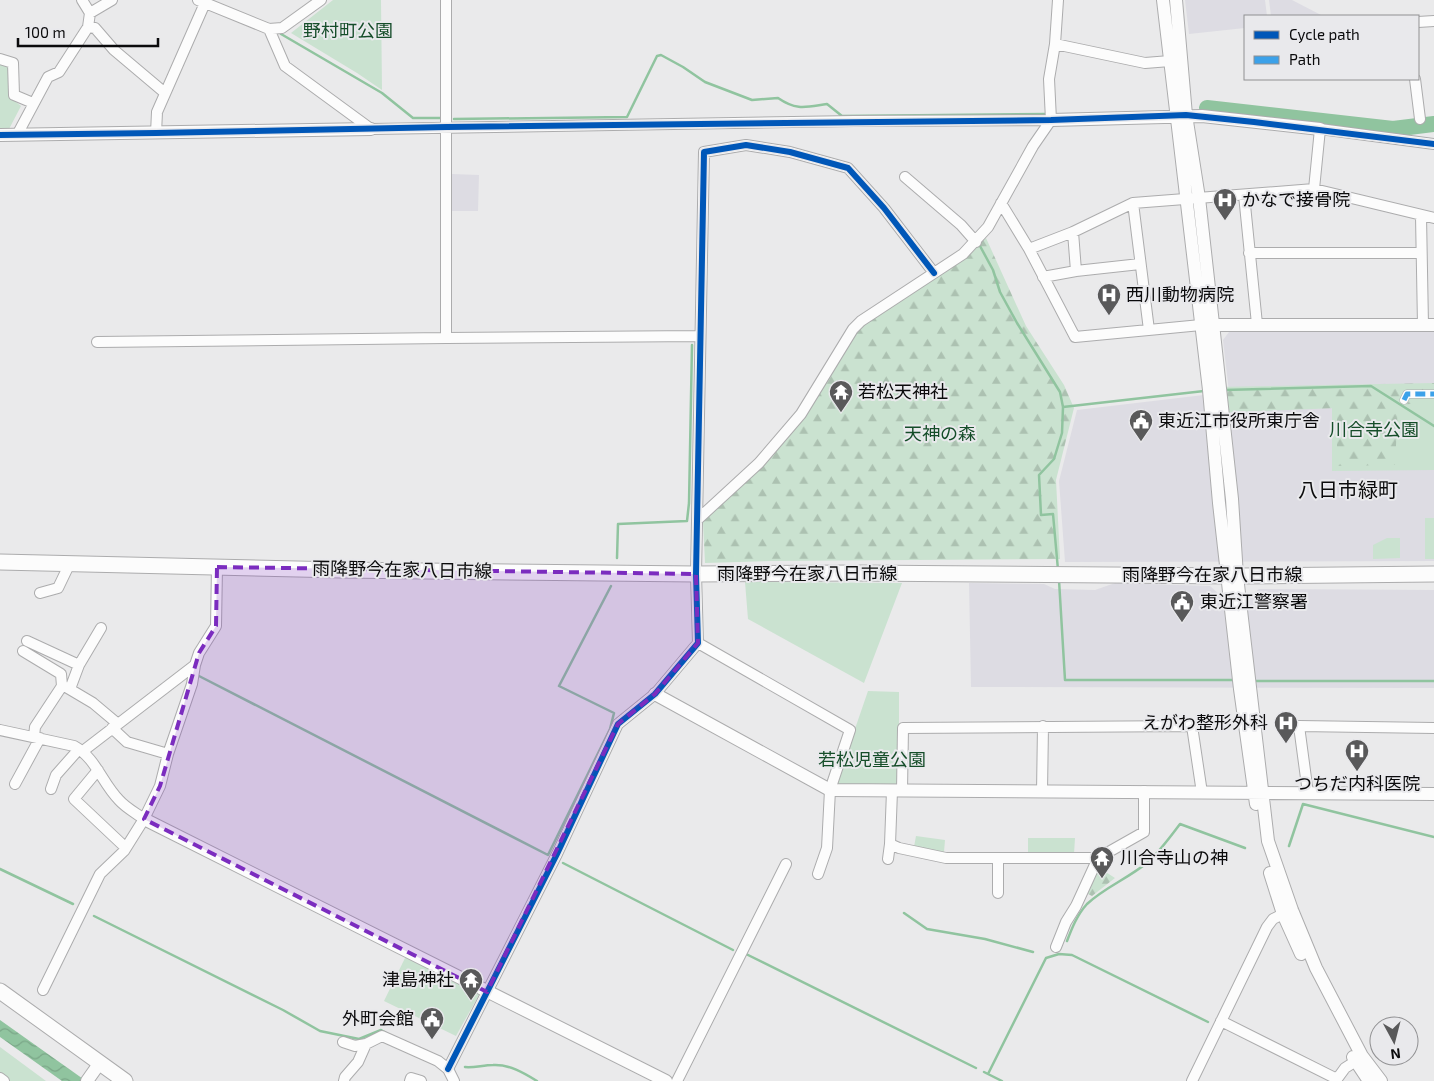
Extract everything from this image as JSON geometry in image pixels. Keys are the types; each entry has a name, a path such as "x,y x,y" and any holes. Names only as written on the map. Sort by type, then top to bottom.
{"main road":[{"name":"雨降野今在家八日市線","path":"0,562 341,570 696,574 857,572 1232,576 1434,574"},
{"path":"0,991 93,1072 125,1081"}],"street":[{"path":"17,135 48,77 59,72 88,27 90,13 82,0"},
{"path":"90,13 112,0"},
{"path":"156,133 157,112 202,2 269,29 282,28 321,0"},
{"path":"446,0 446,338"},
{"path":"697,520 759,463 801,414 853,329 861,321 963,254 988,227 1033,146 1051,120 1049,79 1055,44 1058,0"},
{"path":"1163,0 1170,61 1181,116 1207,325 1232,576 1258,792 1260,841 1283,914 1308,971 1356,1061 1369,1081"},
{"path":"1176,0 1181,116"},
{"path":"1419,22 1434,21"},
{"path":"88,27 95,28 114,50 164,94"},
{"path":"269,29 285,66 371,129"},
{"path":"1055,44 1145,63 1170,61"},
{"path":"0,59 13,64 14,95 33,103"},
{"path":"1415,80 1420,119"},
{"path":"0,135 447,127 1051,120 1181,116 1320,129 1434,144"},
{"path":"1314,189 1320,129"},
{"path":"448,1069 557,854 618,724 655,694 698,644 696,574 704,152 746,145 790,152 848,168 884,208 934,273"},
{"path":"904,177 962,226 976,242"},
{"path":"1029,249 1073,232 1133,202 1314,189 1434,218"},
{"path":"1244,195 1257,324"},
{"path":"1133,202 1149,330"},
{"path":"1001,203 1029,249 1075,337 1207,325 1428,325 1421,254 1421,216"},
{"path":"1073,232 1076,271"},
{"path":"1249,253 1421,254"},
{"path":"1043,277 1076,271 1140,264"},
{"path":"98,342 700,336"},
{"path":"1405,398 1434,394"},
{"path":"40,593 58,588 70,563"},
{"path":"43,990 100,874 126,848 144,819 160,786 168,754 192,684 199,653 216,626 217,567"},
{"path":"16,784 37,737 35,727 66,687 101,628"},
{"path":"698,644 850,730 830,790 828,848 818,874"},
{"path":"79,666 25,646 61,674 66,687 93,703 127,742 168,754"},
{"path":"51,789 56,775 81,750 195,665"},
{"path":"655,694 830,790 1434,794"},
{"path":"1042,792 1043,726"},
{"path":"888,859 903,728 1192,726 1202,793"},
{"path":"1308,793 1299,726 1434,728"},
{"path":"0,730 37,737 81,750 119,800 144,819 666,1081"},
{"path":"98,770 74,799 126,848"},
{"path":"890,844 898,848 946,858 1098,858 1144,832 1144,791"},
{"path":"1258,792 1265,802 1268,841 1292,910 1316,968 1362,1056 1381,1081"},
{"path":"998,858 998,892"},
{"path":"1056,947 1066,922 1076,906 1098,858"},
{"path":"677,1081 786,864"},
{"path":"1192,1081 1267,927 1273,919 1283,914"},
{"path":"1221,1021 1337,1079 1345,1068 1356,1061"},
{"path":"343,1042 355,1046 366,1044 382,1036 428,1055 448,1069 454,1081"},
{"path":"344,1081 345,1077 358,1062 366,1044"},
{"path":"0,1078 4,1081"},
{"path":"410,1081 412,1078 421,1081"}],"highlighted area":[{"path":"217,567 696,574 698,643 655,694 618,724 487,992 144,819 160,786 199,653 216,626"}],"shaded area":[{"path":"1185,0 1265,0 1267,15 1244,15 1244,28 1189,34"},
{"path":"1269,0 1292,0 1321,15 1271,15"},
{"path":"452,174 479,175 478,211 451,211"},
{"path":"1229,332 1434,332 1434,561 1065,562 1059,481 1077,410 1229,392 1223,340"},
{"path":"969,583 1044,584 1055,589 1095,590 1115,583 1210,586 1220,595 1251,595 1259,589 1434,590 1434,688 971,687"}],"green space":[{"name":"野村町公園","path":"333,0 381,0 382,90 291,33"},
{"path":"0,62 8,65 10,97 21,106 8,131 0,130"},
{"name":"天神の森","path":"986,238 1026,326 1064,385 1074,408 1056,480 1060,559 705,563 703,522 764,465 857,333 864,325 949,269"},
{"name":"川合寺公園","path":"1434,383 1434,402 1398,405 1395,465 1337,466 1337,408 1215,413 1213,387"},
{"name":"川合寺公園","path":"1434,387 1434,470 1332,471 1332,390"},
{"path":"1425,518 1434,518 1434,559 1425,559"},
{"path":"1387,538 1400,538 1400,558 1373,559 1373,545"},
{"path":"745,582 902,583 864,683 748,619"},
{"name":"若松児童公園","path":"868,691 899,692 899,788 835,787"},
{"path":"916,836 945,840 944,852 914,847"},
{"path":"1028,838 1075,838 1074,854 1028,854"},
{"path":"1098,867 1115,878 1092,896 1086,893"},
{"path":"406,956 480,993 456,1036 384,1001"},
{"path":"0,1047 46,1081 0,1081"}],"water":[{"path":"0,1020 86,1081 62,1081 0,1037"}],"waterway":[{"path":"281,34 382,93 413,118 440,118"},
{"path":"454,119 627,117 657,56 661,55 705,82 752,100 778,98 791,105 802,107 827,104 842,116 1047,114"},
{"path":"1207,108 1393,129 1434,124"},
{"path":"980,246 993,270 1000,292 1060,392 1063,407 1062,433 1054,459 1039,475 1041,515 1053,514 1058,570"},
{"path":"617,558 618,524 687,521 692,345"},
{"path":"1224,390 1371,386 1434,426"},
{"path":"1063,407 1204,391"},
{"path":"1059,580 1065,680 1235,680"},
{"path":"199,676 548,855 610,729 614,713 559,686 611,586"},
{"path":"1253,681 1434,681"},
{"path":"1289,846 1303,804 1434,837"},
{"path":"1067,941 1083,908 1101,893 1148,862 1161,849 1180,824 1245,848"},
{"path":"563,863 733,950"},
{"path":"0,869 73,904"},
{"path":"904,913 927,929 985,939 1033,952"},
{"path":"94,916 283,1010 320,1031 359,1039 381,1030 386,1033"},
{"path":"746,954 976,1068"},
{"path":"988,1074 1046,958 1059,954 1072,955 1208,1022"},
{"path":"465,1067 505,1066 522,1072 537,1081"},
{"path":"984,1072 1002,1081"}],"marked path":[{"path":"1404,400 1407,394 1434,394"}],"cycle path":[{"path":"0,135 447,127 1051,120 1186,115 1434,144"},
{"path":"448,1069 557,854 618,724 655,694 698,643 696,574 704,152 746,145 790,152 848,168 884,208 934,273"}],"place":[{"name":"かなで接骨院","path":"1225,221"},
{"name":"西川動物病院","path":"1109,316"},
{"name":"若松天神社","path":"841,413"},
{"name":"東近江市役所東庁舎","path":"1141,442"},
{"name":"東近江警察署","path":"1182,623"},
{"name":"えがわ整形外科","path":"1286,744"},
{"name":"つちだ内科医院","path":"1357,772"},
{"name":"川合寺山の神","path":"1102,879"},
{"name":"津島神社","path":"471,1001"},
{"name":"外町会館","path":"432,1040"}],"district":[{"name":"八日市緑町","path":"1348,490"}]}
